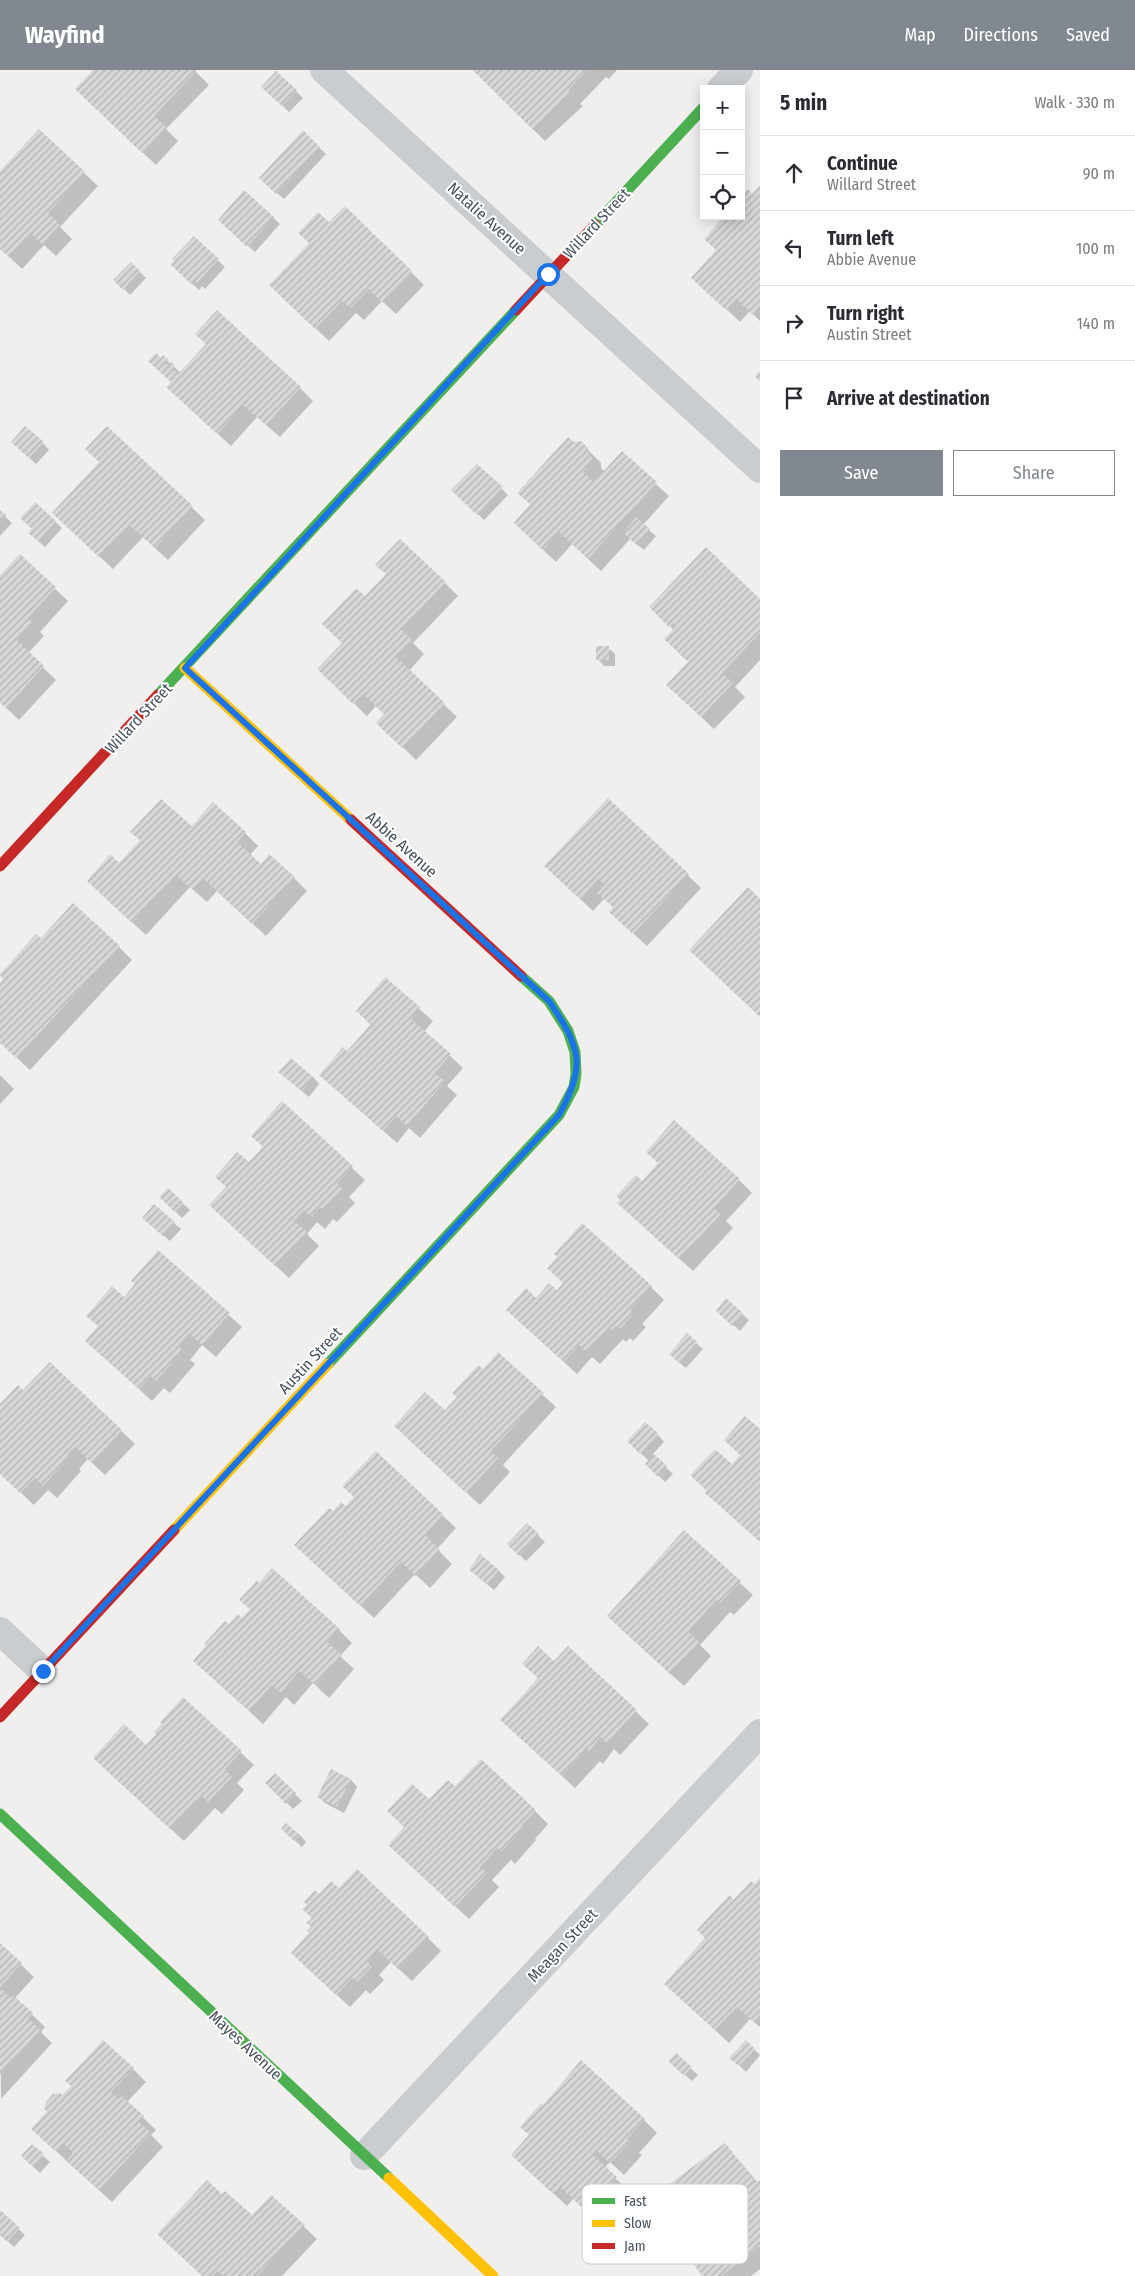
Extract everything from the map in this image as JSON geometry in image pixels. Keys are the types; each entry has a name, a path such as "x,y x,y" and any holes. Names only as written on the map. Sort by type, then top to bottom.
{"street":[{"name":"Natalie Avenue","path":"324,70 760,469"},
{"path":"725,85 739,70"},
{"name":"Willard Street","path":"0,866 700,111"},
{"name":"Abbie Avenue","path":"185,668 549,1001 569,1030 578,1058"},
{"name":"Austin Street","path":"43,1671 559,1115 574,1089 578,1058"},
{"path":"0,1631 43,1671 0,1717"},
{"name":"Meagan Street","path":"364,2156 760,1733"},
{"name":"Mayes Avenue","path":"0,1814 492,2276"}],"building":[{"path":"93,70 196,71 154,116 166,127 142,153 75,89"},
{"path":"473,70 587,70 568,90 571,92 532,129"},
{"path":"276,71 297,90 282,106 261,87"},
{"path":"39,129 85,172 48,213 60,225 42,244 30,233 9,257 0,249 0,171"},
{"path":"303,130 320,147 276,194 259,178"},
{"path":"760,185 760,307 753,315 736,299 726,310 691,278 716,250 704,239 721,220 745,220 745,192 748,189 752,194"},
{"path":"244,190 274,217 247,247 218,220"},
{"path":"345,206 412,271 382,302 369,289 350,308 342,301 315,329 269,285 309,243 298,233 318,212 329,222"},
{"path":"194,236 219,259 197,283 195,281 191,284 171,265 174,261 172,259"},
{"path":"131,262 140,271 123,290 113,280"},
{"path":"217,310 301,387 266,425 243,405 217,434 166,387 171,382 148,361 156,353 161,358 163,355 168,359 165,363 168,365 171,362 175,366 173,369 178,374 206,344 195,334"},
{"path":"760,371 760,382 755,376"},
{"path":"25,426 44,442 29,458 11,442"},
{"path":"107,426 193,506 155,548 129,525 99,557 52,513 99,462 85,449"},
{"path":"568,437 574,442 581,441 588,448 589,455 594,459 583,472 594,482 622,451 657,482 588,559 559,532 543,550 514,523 530,504 517,493"},
{"path":"477,464 503,487 477,515 451,490"},
{"path":"35,502 56,521 38,541 28,533 32,529 20,518"},
{"path":"0,510 6,515 0,522"},
{"path":"636,517 650,529 637,545 623,533"},
{"path":"400,539 446,582 401,629 412,640 396,657 445,703 402,748 376,723 384,714 363,694 353,704 317,669 342,643 322,624 356,588 365,596 386,574 375,565"},
{"path":"706,547 760,599 760,633 722,673 733,683 701,717 666,685 688,662 664,639 676,626 673,623 669,627 649,607"},
{"path":"20,554 56,587 28,618 32,622 16,639 44,666 6,708 0,703 0,575"},
{"path":"596,646 609,646 609,660 596,660"},
{"path":"608,798 689,874 633,934 609,912 613,907 597,893 605,885 598,879 580,899 544,866"},
{"path":"161,799 192,826 213,802 246,832 237,842 261,864 269,854 295,877 252,924 204,879 193,890 176,875 132,923 87,881 110,854 119,863 140,840 130,832"},
{"path":"748,887 760,899 760,1017 689,950"},
{"path":"73,903 120,946 16,1058 0,1043 0,983 3,980 0,974 36,934 41,938"},
{"path":"385,977 420,1007 411,1019 451,1054 435,1073 445,1081 407,1126 396,1116 383,1131 319,1075 343,1047 347,1051 371,1024 356,1011"},
{"path":"291,1058 313,1077 302,1091 278,1072"},
{"path":"282,1101 353,1166 337,1183 343,1189 323,1210 320,1207 311,1217 304,1210 294,1221 307,1232 275,1266 209,1205 226,1187 215,1177 237,1152 249,1162 263,1147 251,1136"},
{"path":"674,1120 740,1179 714,1208 721,1214 679,1259 617,1203 620,1200 616,1196 636,1175 642,1181 658,1163 646,1152"},
{"path":"168,1188 184,1203 175,1212 159,1197"},
{"path":"154,1204 175,1222 163,1236 142,1218"},
{"path":"582,1223 652,1286 630,1310 634,1313 620,1329 616,1326 612,1330 610,1327 587,1352 579,1345 564,1362 506,1310 526,1288 536,1298 549,1283 557,1290 563,1283 547,1268 557,1257 554,1254"},
{"path":"158,1250 230,1313 202,1345 189,1333 178,1346 183,1350 156,1381 151,1376 139,1389 85,1341 98,1326 86,1316 112,1286 124,1297 135,1284 131,1281"},
{"path":"726,1298 743,1313 732,1326 716,1311"},
{"path":"687,1333 697,1342 679,1363 669,1354"},
{"path":"498,1352 544,1393 491,1451 498,1458 466,1493 394,1426 425,1392 445,1410 457,1397 452,1393 478,1365 483,1369"},
{"path":"50,1362 122,1430 92,1463 75,1447 67,1455 69,1457 43,1486 35,1478 20,1493 0,1474 0,1404 18,1385 23,1390"},
{"path":"745,1416 760,1429 760,1542 705,1493 707,1491 690,1475 715,1449 732,1464 740,1455 724,1440"},
{"path":"645,1422 659,1434 640,1454 627,1441"},
{"path":"376,1451 443,1514 425,1535 440,1550 416,1576 401,1562 360,1606 294,1545 329,1508 333,1511 341,1502 346,1506 354,1497 342,1486"},
{"path":"654,1454 667,1466 658,1477 645,1464"},
{"path":"527,1523 539,1534 519,1556 507,1544"},
{"path":"684,1530 741,1581 720,1603 716,1600 688,1632 699,1642 670,1674 607,1616"},
{"path":"480,1554 499,1570 487,1584 469,1570"},
{"path":"272,1568 340,1629 327,1642 342,1655 315,1685 299,1671 281,1693 272,1685 249,1711 193,1661 206,1646 204,1644 225,1621 229,1624 238,1614 242,1618 250,1609 239,1600 257,1580 259,1583"},
{"path":"538,1646 554,1661 568,1646 637,1710 607,1743 600,1737 589,1752 587,1749 562,1776 500,1720 538,1678 522,1664"},
{"path":"183,1697 242,1751 225,1769 232,1777 208,1802 201,1796 170,1829 93,1758 124,1724 146,1745 156,1734 154,1732 162,1724 160,1722"},
{"path":"481,1759 536,1810 522,1825 524,1827 501,1852 497,1848 480,1867 487,1873 455,1907 388,1845 404,1827 387,1811 412,1784 429,1799 448,1780 455,1786"},
{"path":"331,1769 351,1779 337,1807 317,1797"},
{"path":"275,1773 296,1793 286,1804 265,1783"},
{"path":"286,1823 300,1835 294,1841 281,1829"},
{"path":"357,1869 429,1937 398,1969 378,1950 367,1961 372,1966 357,1982 352,1978 336,1995 291,1953 309,1933 307,1931 311,1927 306,1923 312,1918 302,1909 307,1905 304,1902 315,1890 319,1894 331,1881 339,1888"},
{"path":"760,1878 760,2015 754,2022 737,2007 715,2030 664,1984 705,1938 697,1930 729,1895 734,1899 751,1881 754,1884"},
{"path":"0,1943 22,1963 0,1987"},
{"path":"0,1988 11,1998 14,1996 33,2013 28,2018 40,2030 0,2074"},
{"path":"103,2040 134,2068 111,2092 119,2099 122,2096 144,2116 139,2122 151,2133 99,2190 66,2161 73,2153 63,2143 55,2151 31,2129 47,2111 44,2109 46,2102 53,2094 60,2093 62,2095 71,2086 65,2081"},
{"path":"746,2040 755,2049 739,2066 729,2058"},
{"path":"676,2053 692,2067 684,2076 668,2061"},
{"path":"581,2060 645,2119 627,2139 630,2142 610,2163 596,2150 592,2154 617,2177 611,2184 582,2184 582,2207 560,2187 553,2194 511,2155 529,2135 520,2127 541,2103 543,2105"},
{"path":"725,2143 756,2183 760,2180 760,2246 748,2255 748,2184 669,2184"},
{"path":"32,2144 44,2154 33,2167 21,2156"},
{"path":"207,2180 222,2194 225,2191 252,2215 271,2195 305,2225 257,2276 223,2276 217,2271 213,2276 202,2276 157,2234"},
{"path":"0,2210 20,2228 7,2242 0,2235"},
{"path":"693,2264 737,2264 721,2276 702,2276"}],"traffic: fast":[{"path":"595,225 700,111"},
{"path":"158,695 516,310"},
{"path":"328,1364 559,1115 574,1087 576,1074 575,1052 568,1031 549,1001 521,976"},
{"path":"0,1814 389,2178"}],"traffic: slow":[{"path":"185,668 351,820"},
{"path":"174,1530 328,1364"},
{"path":"389,2178 493,2276"}],"traffic: jam":[{"path":"516,310 595,225"},
{"path":"0,866 158,695"},
{"path":"351,820 521,976"},
{"path":"0,1717 174,1530"}],"route":[{"path":"43,1671 559,1115 574,1089 578,1058 569,1030 549,1001 185,668 548,274"}]}
